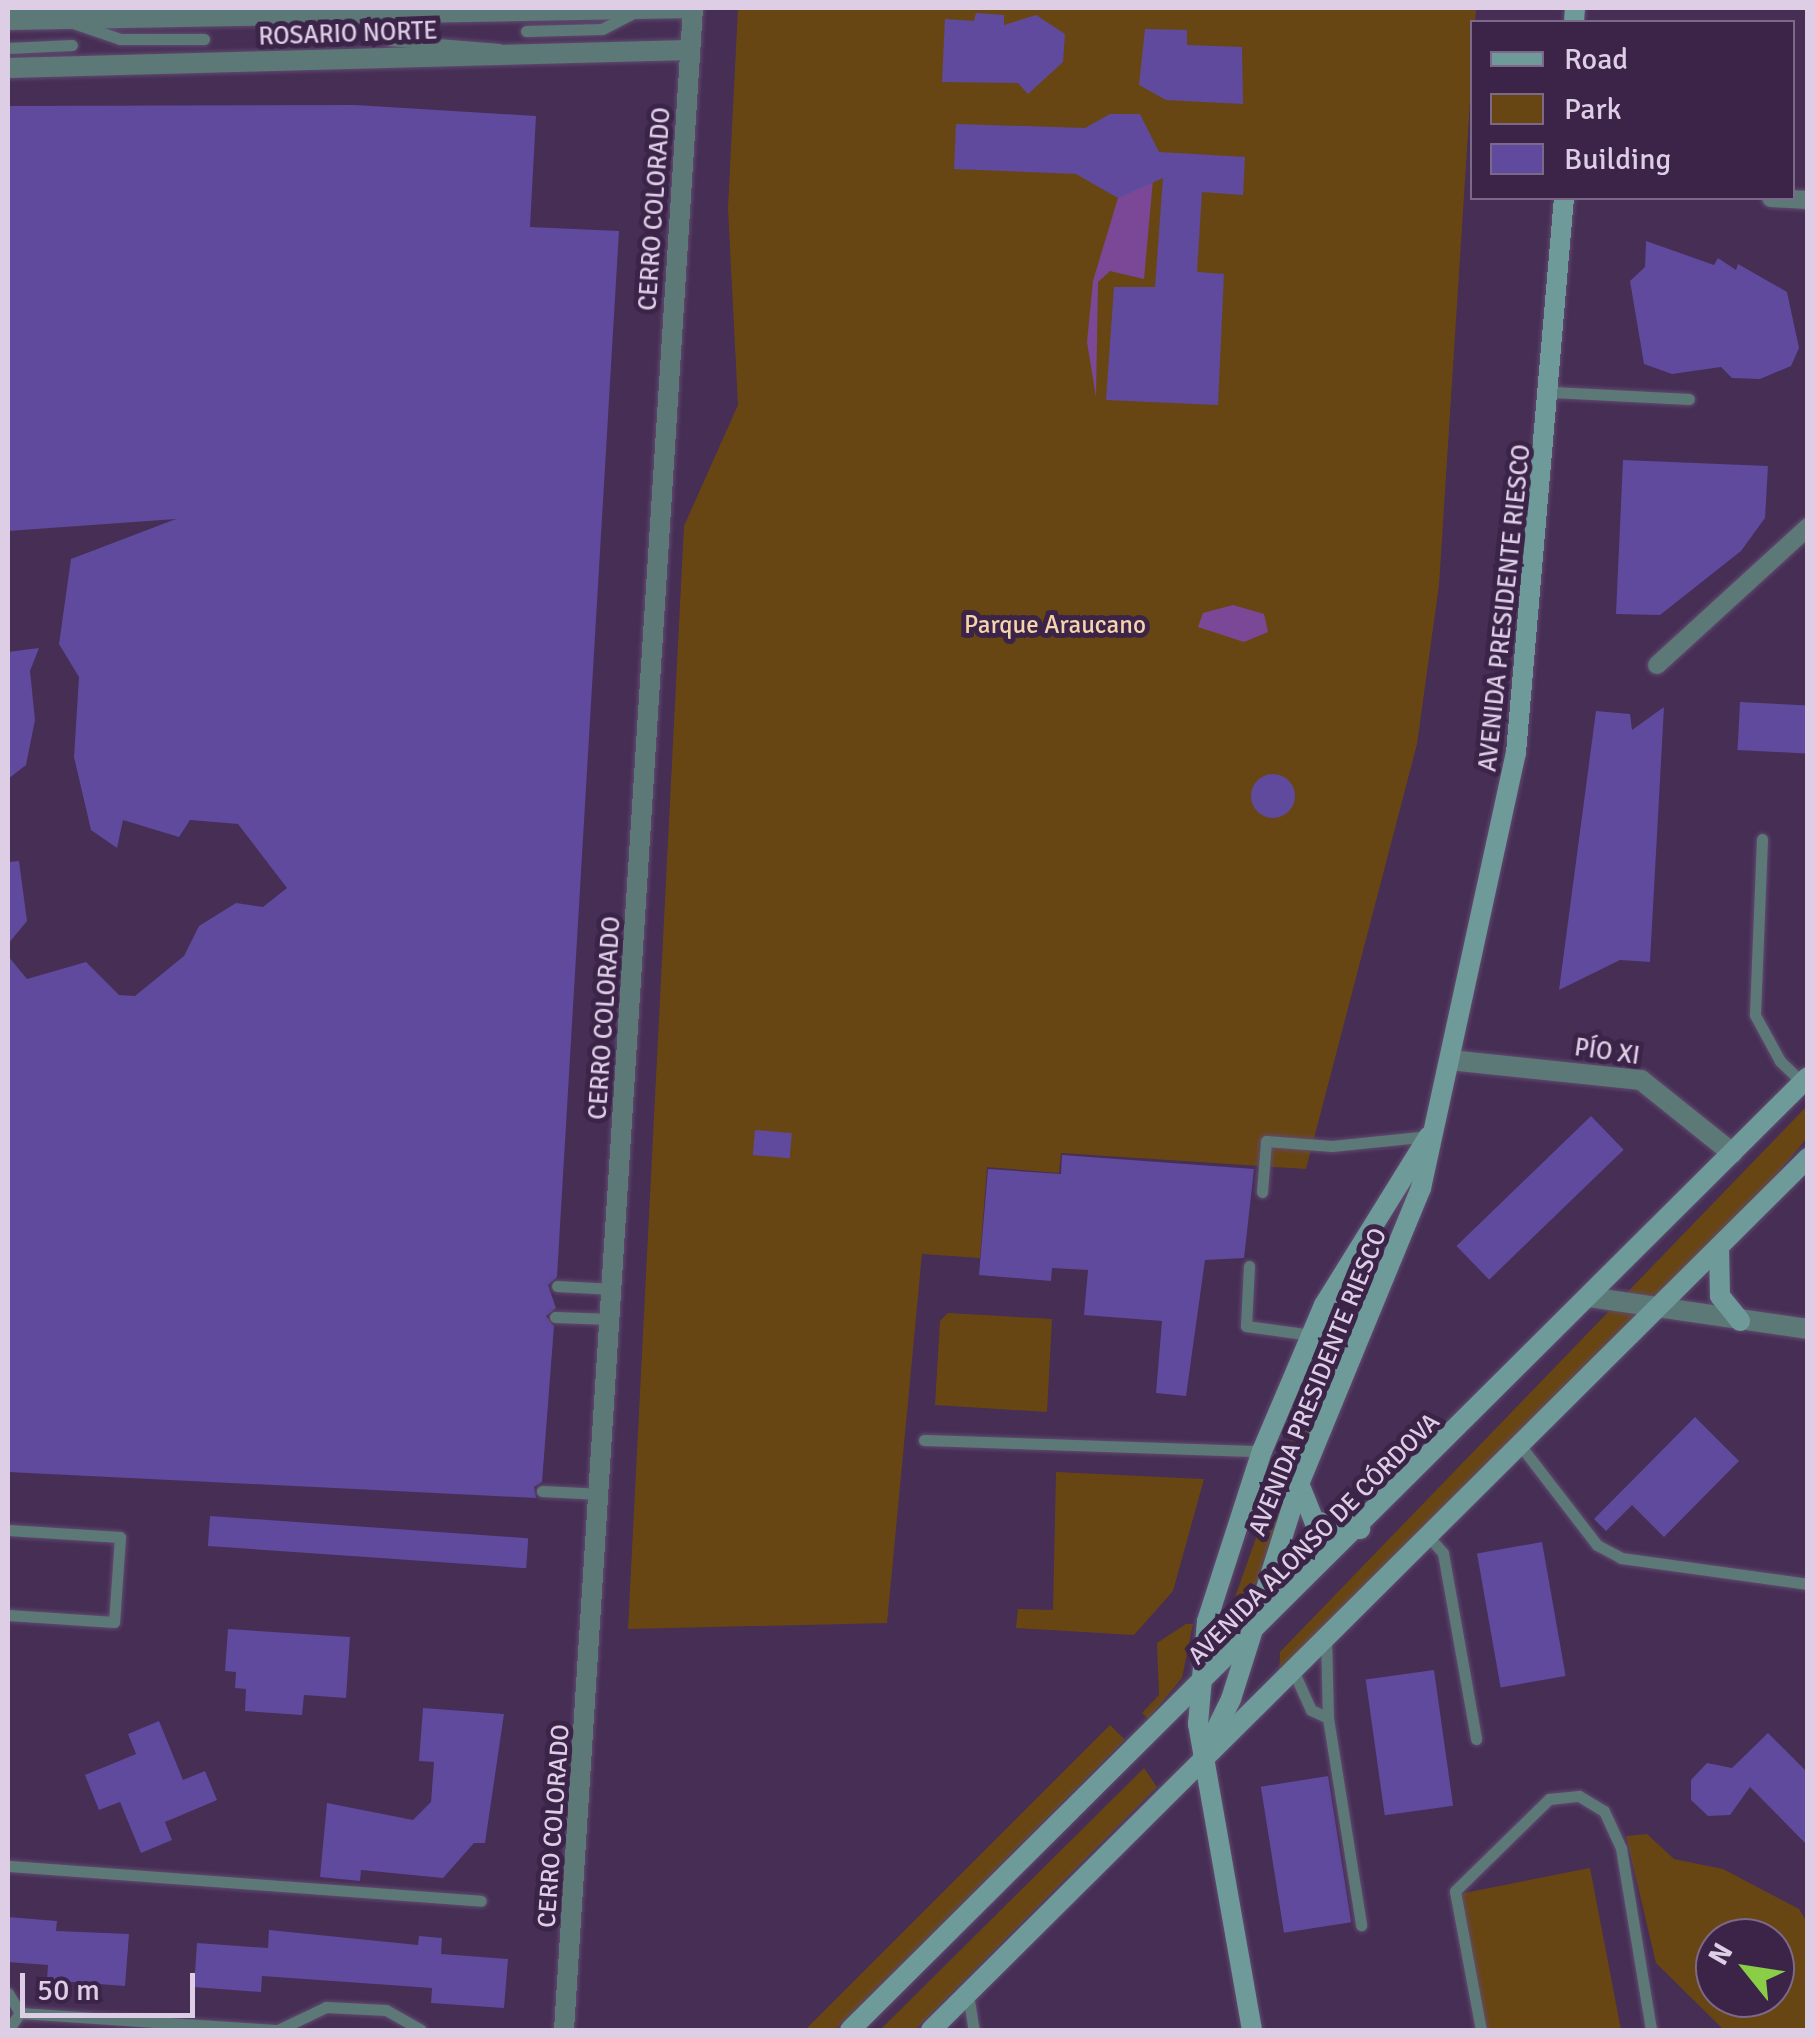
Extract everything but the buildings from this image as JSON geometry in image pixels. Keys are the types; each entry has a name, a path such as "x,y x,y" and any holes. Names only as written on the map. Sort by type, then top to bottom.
{"main road":[{"name":"AVENIDA PRESIDENTE RIESCO","path":"1203,1756 1250,1638 1300,1484 1421,1188 1429,1136 1450,1060 1516,754 1553,392 1564,200"},
{"name":"AVENIDA ALONSO DE CÓRDOVA","path":"850,2030 1360,1529 1805,1080"},
{"name":"AVENIDA PRESIDENTE RIESCO","path":"1252,2030 1203,1756 1196,1690 1212,1604 1262,1451 1311,1335 1354,1248 1429,1136"},
{"path":"931,2030 1808,1158"},
{"path":"1719,1246 1716,1280 1740,1322"},
{"path":"1300,1484 1314,1520 1360,1529"}],"street":[{"name":"ROSARIO NORTE","path":"8,20 692,8"},
{"name":"CERRO COLORADO","path":"564,2030 604,1494 611,1319 692,8"},
{"name":"ROSARIO NORTE","path":"8,68 690,50"},
{"path":"1656,665 1808,527"},
{"name":"PÍO XI","path":"1450,1060 1640,1080 1732,1153"},
{"path":"1589,1297 1654,1311 1808,1329"}],"lane":[{"path":"526,30 602,29 642,9"},
{"path":"66,19 120,39 204,38"},
{"path":"389,40 469,42 511,54"},
{"path":"8,48 72,45"},
{"path":"1553,392 1689,399"},
{"path":"1762,839 1755,1015 1780,1061 1805,1080"},
{"path":"1262,1192 1266,1141 1332,1146 1429,1136"},
{"path":"1250,1266 1246,1326 1311,1335"},
{"path":"557,1286 613,1289"},
{"path":"555,1316 611,1319"},
{"path":"924,1440 1262,1451"},
{"path":"1520,1445 1597,1544 1621,1558 1808,1584"},
{"path":"542,1490 604,1494"},
{"path":"8,1530 120,1538 114,1622 8,1614"},
{"path":"1427,1535 1443,1554 1476,1739"},
{"path":"1326,1635 1328,1718 1360,1926"},
{"path":"1292,1668 1311,1710 1328,1718"},
{"path":"1481,2030 1455,1891 1549,1799 1579,1796 1604,1811 1620,1848 1651,2030"},
{"path":"8,1866 481,1901"},
{"path":"8,1994 20,2013"},
{"path":"968,1994 974,2030"},
{"path":"20,2013 278,2030 326,2006 386,2010 421,2030"},
{"path":"8,2030 20,2013"}],"green space":[{"name":"Parque Araucano","path":"738,8 1476,8 1475,20 1470,20 1470,102 1439,585 1417,744 1306,1169 1061,1153 1059,1173 987,1167 980,1258 922,1254 887,1623 628,1629 684,526 738,405 728,208"},
{"path":"1807,1106 1807,1138 1771,1181 1279,1679 1280,1652"},
{"path":"1376,1257 1258,1581 1233,1603 1315,1371"},
{"path":"948,1313 1052,1319 1047,1412 935,1405 940,1321"},
{"path":"1056,1472 1204,1479 1173,1591 1134,1635 1016,1628 1018,1609 1053,1610"},
{"path":"1186,1624 1193,1624 1182,1678 1148,1719 1142,1713 1159,1695 1157,1643"},
{"path":"1110,1725 1125,1740 835,2030 805,2030"},
{"path":"1144,1768 1157,1787 915,2030 880,2030"},
{"path":"1647,1834 1674,1859 1723,1869 1799,1909 1807,1922 1807,2030 1724,2030 1712,2018 1795,2018 1795,1918 1695,1918 1695,2001 1656,1963 1626,1836"},
{"path":"1590,1868 1621,2030 1485,2030 1459,1894"}],"shaded area":[{"path":"1153,179 1144,279 1110,271 1098,282 1096,397 1087,342 1093,281 1118,198"},
{"path":"1233,605 1264,614 1268,632 1244,642 1198,627 1203,613"}]}
